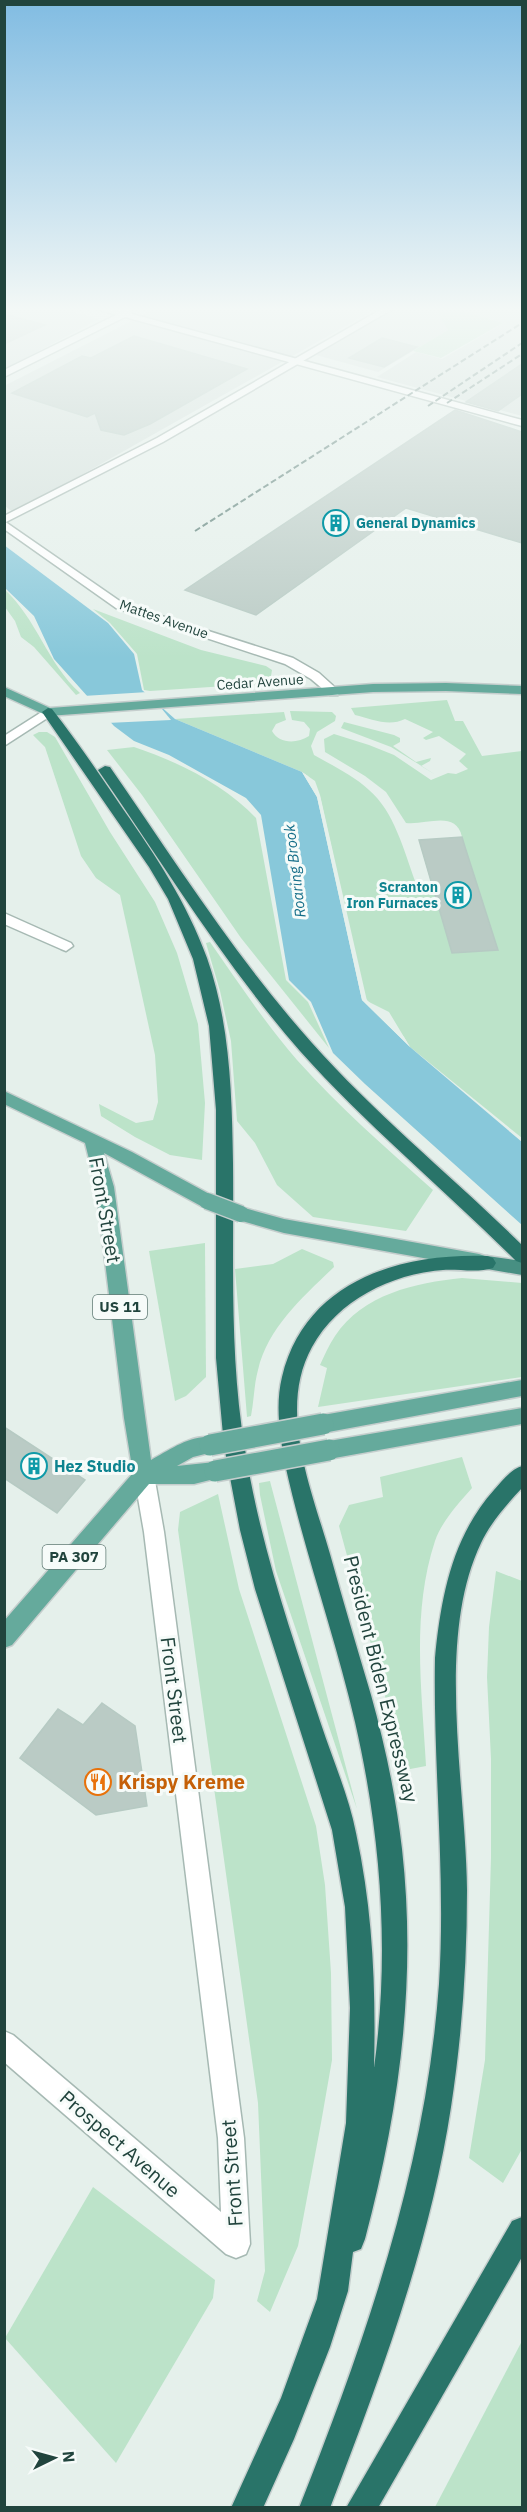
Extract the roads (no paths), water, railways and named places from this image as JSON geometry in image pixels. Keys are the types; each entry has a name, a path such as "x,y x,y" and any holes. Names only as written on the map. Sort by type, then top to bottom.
{"highway":[{"path":"48,712 81,736 241,965 309,1049 519,1263"},
{"path":"48,712 89,768 175,899 200,958 217,1026 224,1110 226,1358 234,1446 250,1530 266,1589 344,1830 357,1907 363,2008 359,2123 331,2302"},
{"name":"President Biden Expressway","path":"246,2508 304,2380 358,2215 384,2097 396,1963 393,1862 378,1768 298,1477 290,1422 289,1398 292,1377 298,1358 319,1322 352,1292 392,1273 412,1267 462,1262 519,1263"},
{"path":"314,2508 382,2331 406,2250 436,2114 444,2062 452,1987 454,1921 454,1859 446,1688 453,1604 471,1542 483,1520 522,1475"},
{"path":"361,2508 522,2231"}],"main road":[{"name":"Cedar Avenue","path":"4,691 48,712 334,692 446,687 522,690"},
{"path":"4,1097 92,1139 207,1201 241,1214 295,1228 410,1247 487,1263"},
{"name":"Front Street","path":"92,1139 105,1187 134,1418 144,1475"},
{"name":"PA 307","path":"4,1638 144,1475 189,1449 522,1388"},
{"path":"144,1475 194,1475 522,1416"}],"street":[{"path":"4,522 190,423"},
{"name":"Mattes Avenue","path":"4,522 120,606 289,661 307,670 334,692"},
{"path":"4,742 48,712"},
{"path":"4,918 66,946"},
{"name":"Front Street","path":"144,1475 154,1532 231,2138 236,2244"},
{"name":"Prospect Avenue","path":"4,2044 236,2244"}],"water":[{"name":"Roaring Brook","path":"4,545 108,623 134,654 142,690 175,719 302,772 317,797 362,1000 410,1047 522,1142 522,1225 333,1053 311,1002 289,980 261,815 246,798 169,755 134,741 114,726 54,659 34,616 5,588"}],"railway":[{"path":"195,531 364,423"}],"place":[{"name":"General Dynamics","path":"336,523"},
{"name":"Scranton Iron Furnaces","path":"458,895"},
{"name":"Hez Studio","path":"34,1466"},
{"name":"Krispy Kreme","path":"98,1782"}]}
